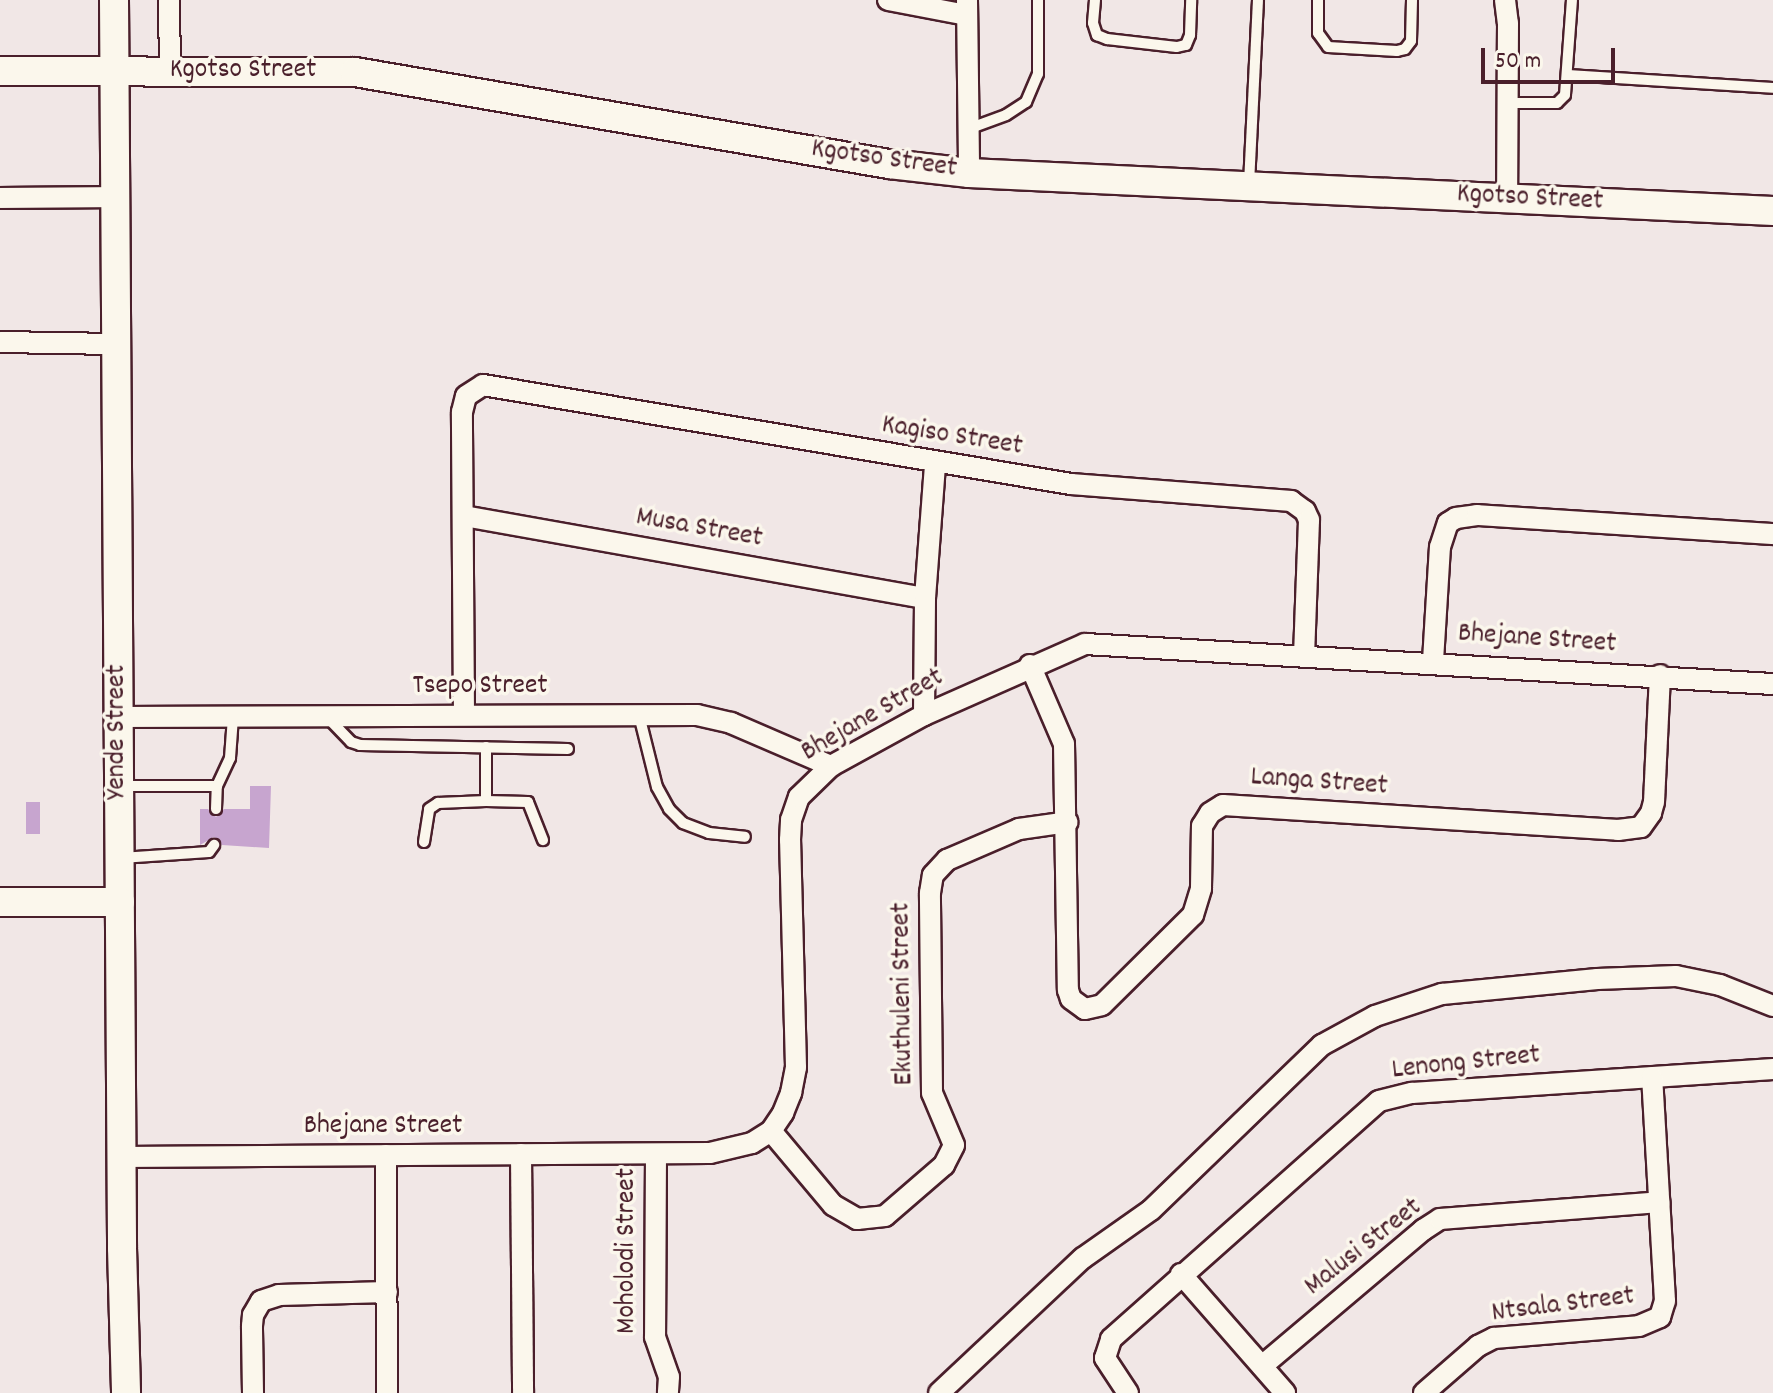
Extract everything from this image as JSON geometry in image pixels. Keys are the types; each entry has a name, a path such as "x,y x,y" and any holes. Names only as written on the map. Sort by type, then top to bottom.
{"street":[{"name":"Yende Street","path":"114,0 126,1393"},
{"path":"169,0 170,71"},
{"path":"888,0 967,8 969,173"},
{"path":"1505,0 1507,198"},
{"name":"Kgotso Street","path":"0,71 318,71 379,75 873,161 969,173 1773,211"},
{"path":"0,198 115,197"},
{"path":"0,342 116,344"},
{"name":"Kagiso Street","path":"464,516 462,412 471,391 492,385 935,464 1071,484 1278,499 1299,505 1309,520 1304,655"},
{"path":"924,715 925,598 935,464"},
{"path":"1433,661 1440,547 1448,523 1456,518 1477,515 1773,534"},
{"path":"464,516 464,715"},
{"name":"Musa Street","path":"464,516 925,598"},
{"name":"Bhejane Street","path":"122,1157 710,1153 736,1149 771,1131 791,1093 796,1067 791,820 807,786 831,766 924,715 1076,647 1101,643 1773,684"},
{"name":"Langa Street","path":"1030,665 1064,744 1068,822 1068,990 1077,1005 1094,1008 1102,1005 1193,915 1201,888 1202,826 1210,813 1223,805 1618,830 1641,827 1654,802 1660,675"},
{"name":"Tsepo Street","path":"118,717 712,717 831,766"},
{"name":"Ekuthuleni Street","path":"771,1131 833,1205 857,1219 885,1216 944,1165 954,1145 932,1093 930,893 933,875 947,860 1019,829 1068,822"},
{"path":"0,902 120,902"},
{"path":"939,1393 1083,1258 1151,1210 1322,1045 1375,1016 1442,994 1597,979 1676,976 1720,985 1773,1006"},
{"name":"Lenong Street","path":"1128,1393 1105,1358 1111,1339 1368,1110 1391,1096 1773,1069"},
{"path":"1652,1077 1659,1202"},
{"path":"521,1154 523,1393"},
{"name":"Moholodi Street","path":"656,1154 655,1337 669,1377 668,1393"},
{"path":"386,1155 387,1393"},
{"name":"Ntsala Street","path":"1436,1390 1478,1346 1494,1338 1649,1324 1660,1317 1665,1301 1659,1202"},
{"name":"Malusi Street","path":"1262,1366 1440,1219 1659,1202"},
{"path":"1181,1274 1285,1393"},
{"path":"253,1393 252,1326 253,1315 261,1301 279,1295 387,1292"}],"lane":[{"path":"968,129 1006,115 1026,102 1038,74 1038,0"},
{"path":"1095,0 1093,23 1097,35 1107,39 1177,47 1186,45 1190,35 1191,0"},
{"path":"1249,186 1258,0"},
{"path":"1318,0 1318,33 1328,47 1397,51 1405,49 1411,41 1412,0"},
{"path":"1508,103 1557,103 1565,95 1572,0"},
{"path":"1568,75 1773,88"},
{"path":"639,715 657,787 669,809 683,823 709,833 745,837"},
{"path":"327,716 351,742 360,745 568,749"},
{"path":"216,809 217,786 230,758 233,717"},
{"path":"486,747 486,801"},
{"path":"119,786 217,786"},
{"path":"424,842 429,809 438,803 486,801 528,802 543,840"},
{"path":"119,858 209,852 214,845"}],"building":[{"path":"250,786 271,786 269,848 222,845 214,837 200,845 200,809 208,809 216,817 224,809 250,809"},
{"path":"26,802 40,802 40,834 26,834"}]}
